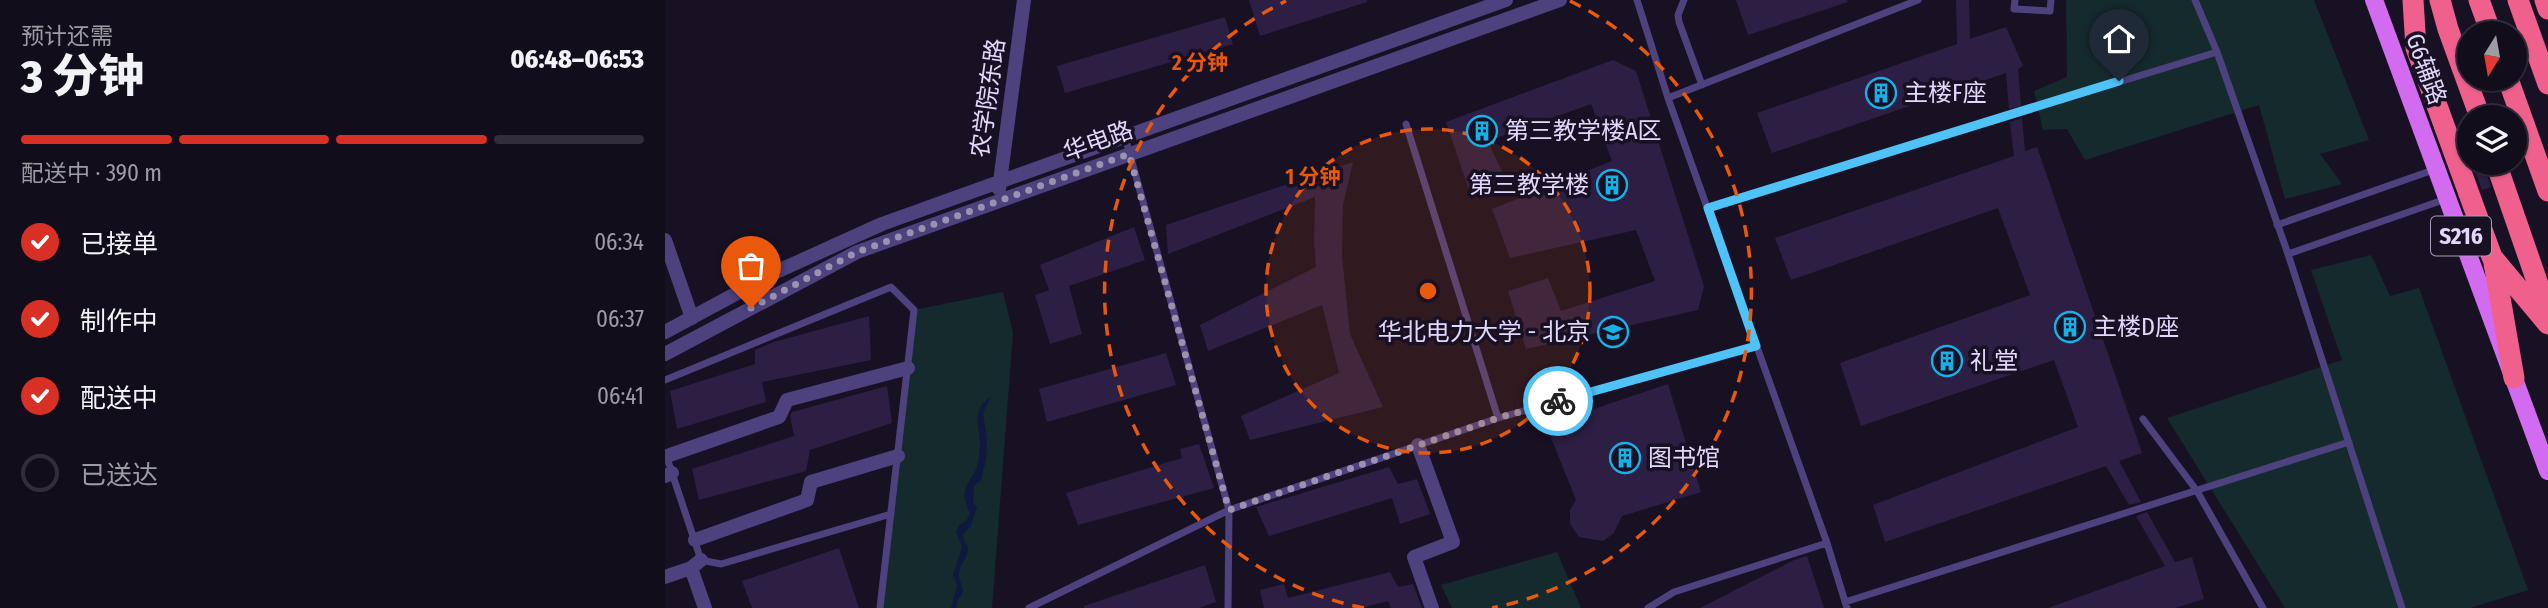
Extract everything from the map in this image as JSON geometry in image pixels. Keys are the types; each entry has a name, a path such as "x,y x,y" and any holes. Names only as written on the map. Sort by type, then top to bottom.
{"highway":[{"path":"2413,0 2416,48 2492,257 2500,287 2514,378"},
{"path":"2441,0 2448,30 2476,105"},
{"path":"2479,0 2487,21"},
{"path":"2518,0 2548,84"},
{"path":"2545,0 2548,9"},
{"path":"2512,91 2548,191"},
{"path":"2500,175 2548,313"},
{"path":"2492,257 2548,324"}],"main road":[{"name":"G6辅路","path":"2374,0 2547,469"}],"street":[{"name":"农学院东路","path":"997,201 1024,0"},
{"name":"华电路","path":"665,332 778,271 852,237 1000,181 1506,0"},
{"name":"华电路","path":"665,354 857,252 1560,0"},
{"path":"665,240 692,318"},
{"path":"666,453 779,417 787,400 908,368"},
{"path":"1418,445 1453,542 1414,557 1432,608"},
{"path":"695,540 807,500 811,482 898,456"},
{"path":"665,577 696,564 705,608"}],"lane":[{"path":"1636,0 1668,98 1827,543 1846,605 2349,442"},
{"path":"1684,0 1678,15 1679,22 1702,85"},
{"path":"1668,98 1918,0"},
{"path":"2015,0 2014,9 2050,11 2051,0"},
{"path":"2195,0 2217,52 2288,254 2402,608"},
{"path":"1708,208 2217,52"},
{"path":"1406,124 1498,418"},
{"path":"1125,137 1229,510 1228,608"},
{"path":"2277,225 2437,169"},
{"path":"2288,254 2447,198"},
{"path":"665,380 891,287 915,310 880,608"},
{"path":"1029,608 1229,510 1498,418 1756,346"},
{"path":"2143,419 2197,491 2263,608"},
{"path":"666,453 669,475 695,540 696,564 721,564 891,514"},
{"path":"1648,608 1674,592 1827,543"}],"green space":[{"path":"2066,0 2314,0 2369,140 2320,154 2342,184 2285,199 2259,105 2085,160 2067,129 2043,130 2034,91 2067,77"},
{"path":"2371,255 2390,296 2419,288 2528,590 2470,608 2285,608 2167,418 2342,360 2311,270"},
{"path":"1003,292 1013,333 992,608 881,608 914,310"},
{"path":"1557,552 1581,608 1452,608 1441,585"}],"water":[{"path":"991,397 983,413 987,440 986,460 981,480 974,486 973,503 977,507 971,526 963,535 968,546 959,573 963,592 956,608 951,608 957,586 953,575 962,547 956,533 959,525 966,521 970,514 965,492 978,460 978,413"}],"building":[{"path":"1249,0 1367,0 1367,2 1260,36"},
{"path":"1736,0 1847,0 1848,2 1748,35"},
{"name":"主楼F座","path":"1956,0 1969,0 1970,39 2006,27 2023,66 2018,69 2021,106 2009,109 2006,73 1772,153 1757,113 1957,44"},
{"path":"1225,17 1233,44 1065,93 1057,66"},
{"path":"1613,60 1636,71 1704,286 1698,310 1526,349 1508,291 1548,278 1561,311 1655,281 1636,230 1510,258 1492,209 1612,161 1591,104 1488,141 1508,185 1470,193 1446,122"},
{"path":"2022,118 2025,151 2037,147 2142,453 2119,461 2141,502 2129,505 2106,466 1885,542 1873,505 2078,427 2054,360 1861,426 1840,363 2030,295 1998,208 1791,280 1775,238 2014,156 2010,122"},
{"path":"1353,162 1343,205 1342,256 1350,334 1383,407 1250,440 1241,416 1339,373 1322,305 1208,351 1200,325 1316,267 1315,197 1168,254 1166,225"},
{"path":"2476,175 2487,175 2491,187 2482,190"},
{"path":"1134,227 1145,260 1069,286 1082,334 1050,344 1035,295 1049,290 1040,265"},
{"path":"869,316 871,360 762,382 766,402 677,429 670,391 755,364 755,350 774,342"},
{"path":"1166,353 1176,385 1047,422 1039,389"},
{"name":"图书馆","path":"1668,384 1701,492 1622,516 1614,533 1603,541 1579,537 1570,524 1570,510 1576,500 1546,425"},
{"path":"887,386 892,423 810,450 806,471 699,500 692,469 794,436 790,416 792,412"},
{"path":"1199,444 1214,488 1078,525 1066,493 1182,458 1180,449"},
{"path":"1389,467 1398,484 1417,479 1430,514 1400,524 1392,498 1269,536 1256,507"},
{"path":"2147,512 2175,562 2192,557 2204,599 2175,608 2048,608 2165,566 2136,516"},
{"path":"839,548 859,608 752,608 742,581"},
{"path":"1807,556 1824,608 1700,608 1794,560"},
{"path":"1205,565 1216,602 1199,608 1084,608 1084,606"},
{"path":"1390,572 1398,587 1413,584 1422,608 1391,608 1388,601 1361,608 1264,608 1260,590 1284,584 1288,598"}],"way so far":[{"path":"751,308 857,252 1129,154 1229,510 1498,418 1558,401"}],"place":[{"name":"主楼F座","path":"1881,93"},
{"name":"第三教学楼A区","path":"1482,131"},
{"name":"第三教学楼","path":"1612,185"},
{"name":"主楼D座","path":"2070,327"},
{"name":"华北电力大学 - 北京","path":"1613,332"},
{"name":"礼堂","path":"1947,361"},
{"name":"图书馆","path":"1625,458"}],"route":[{"path":"1558,401 1756,346 1708,208 2119,81"}]}
